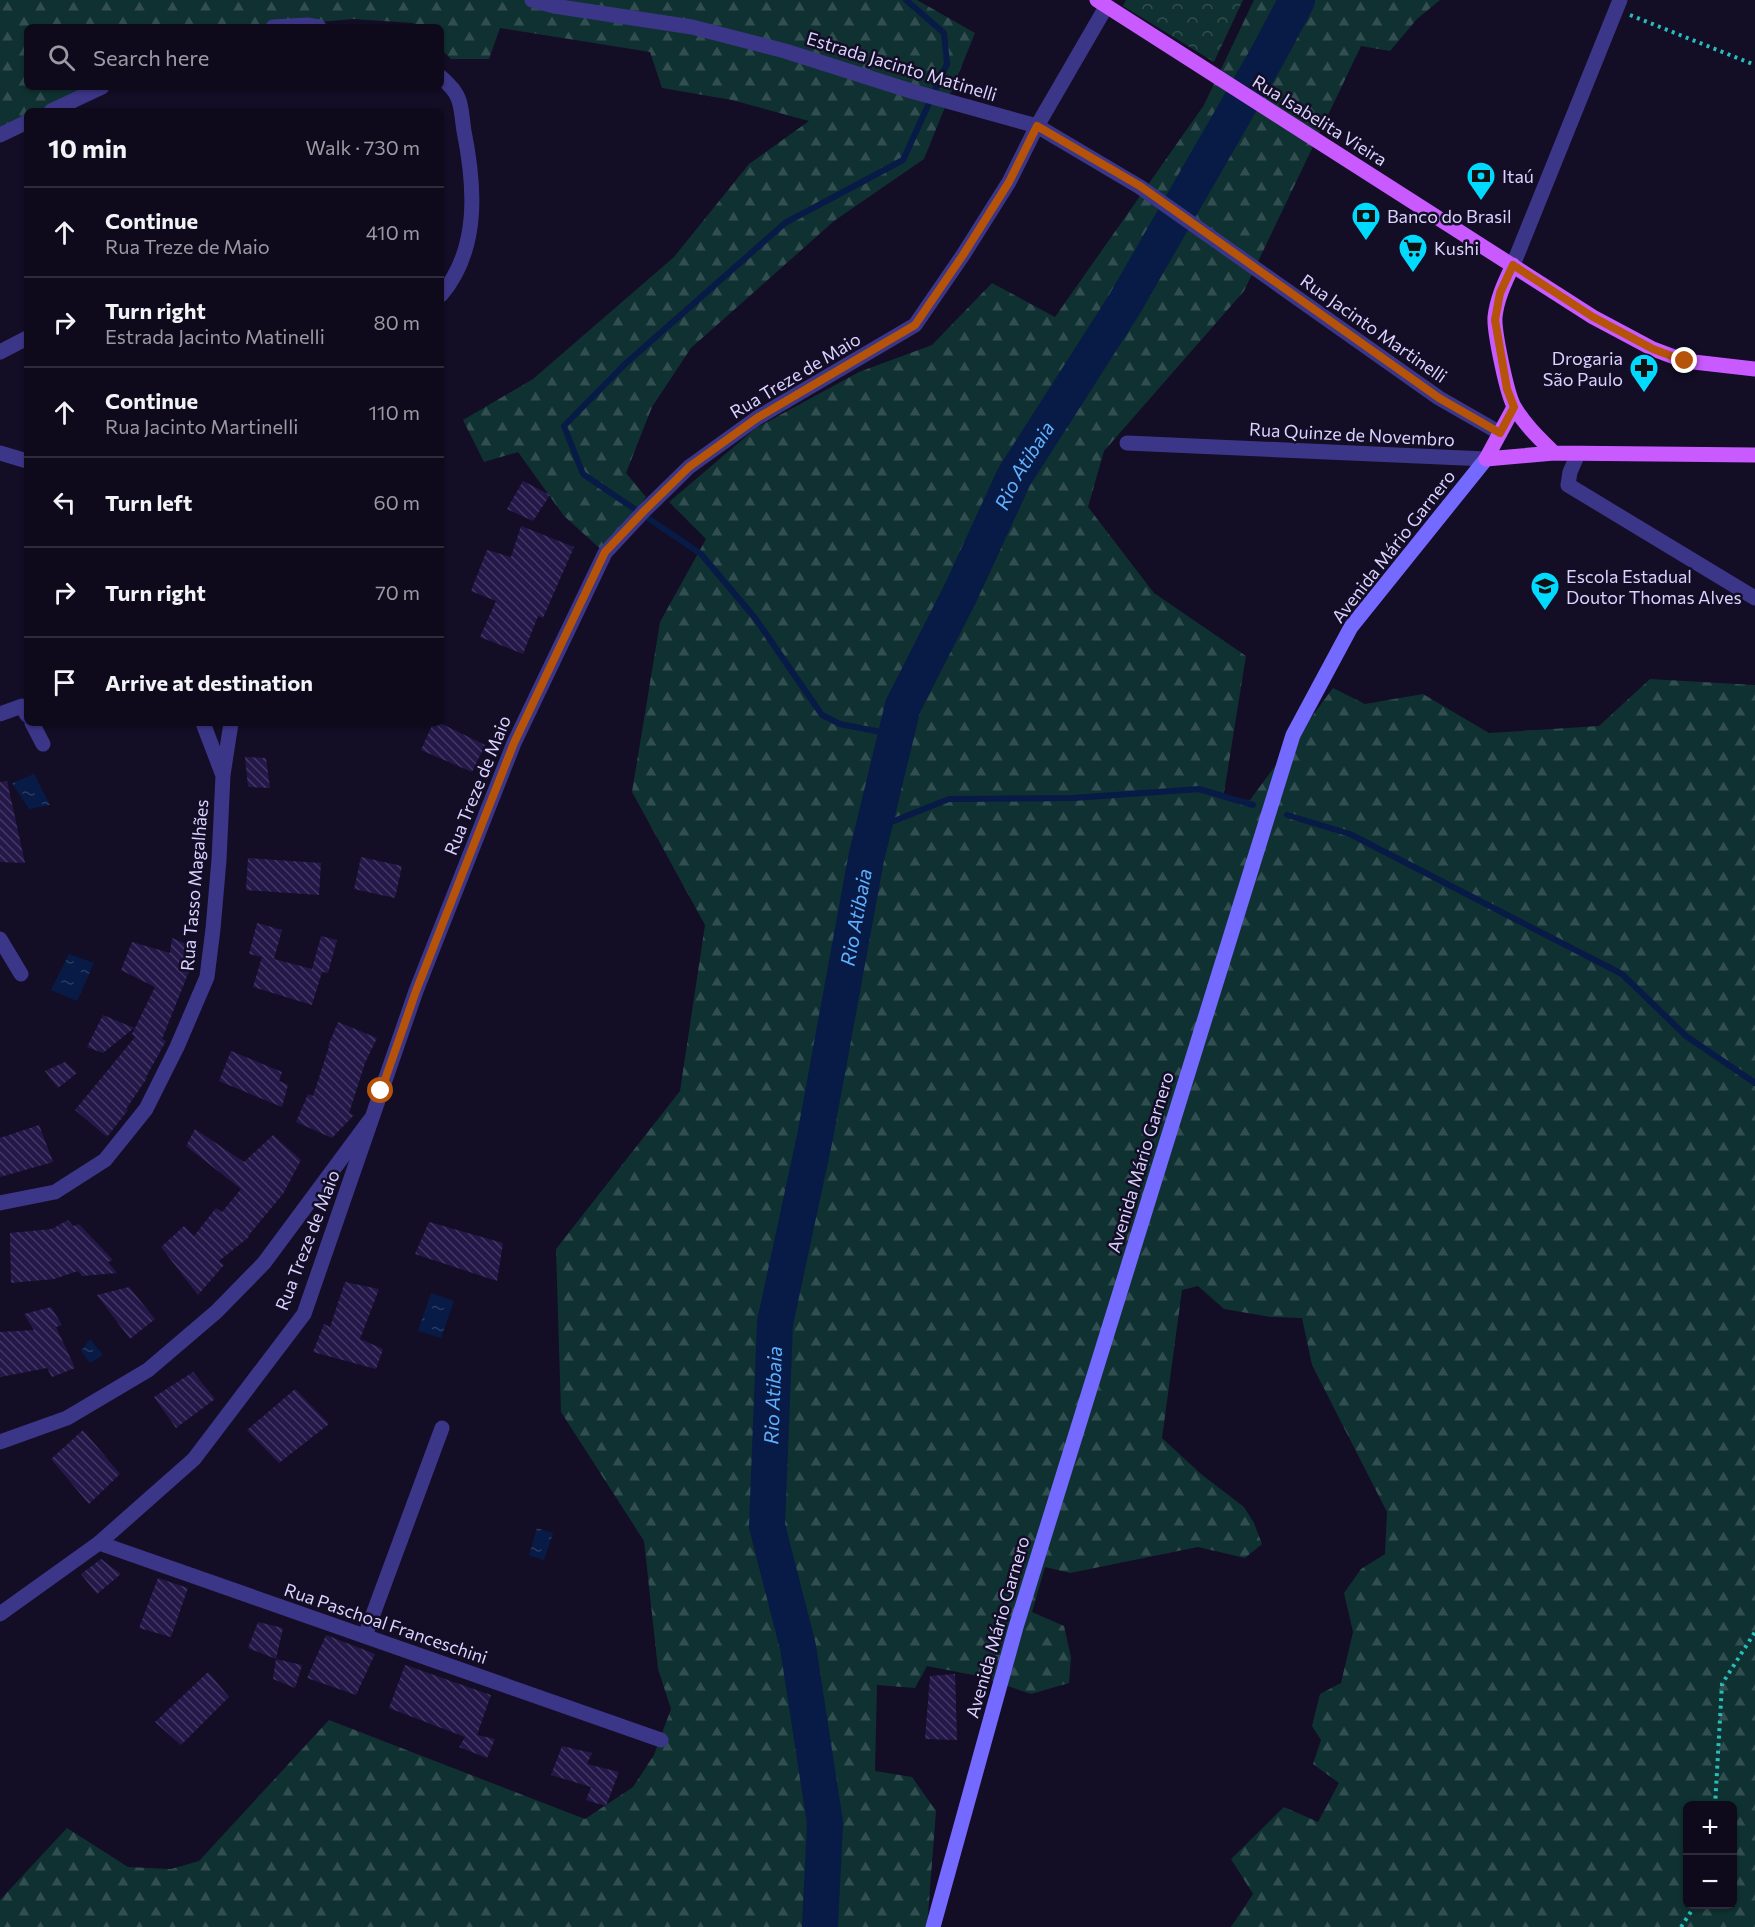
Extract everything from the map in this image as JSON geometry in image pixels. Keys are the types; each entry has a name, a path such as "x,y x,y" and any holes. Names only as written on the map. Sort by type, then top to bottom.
{"main road":[{"name":"Rua Isabelita Vieira","path":"1105,2 1215,76 1593,317 1653,349 1685,361 1755,369"},
{"path":"1513,265 1500,293 1495,320 1507,389 1514,407 1534,435 1554,453"},
{"path":"1486,459 1514,407"},
{"name":"Rua Quinze de Novembro","path":"1486,459 1554,453 1755,454"},
{"name":"Avenida Mário Garnero","path":"933,1927 1019,1616 1293,735 1351,627 1486,459"}],"street":[{"name":"Estrada Jacinto Matinelli","path":"532,0 554,6 692,27 785,51 956,105 1037,126 1140,186 1228,249"},
{"name":"Rua Treze de Maio","path":"0,1614 99,1543 194,1460 304,1314 416,991 514,743 605,552 689,467 757,418 915,325 1009,182 1105,2"},
{"path":"1513,265 1618,5"},
{"path":"444,80 457,95 471,169 473,209 467,249 452,282 444,291"},
{"path":"57,108 96,90"},
{"path":"0,135 24,123"},
{"name":"Rua Jacinto Martinelli","path":"1228,249 1439,398 1500,433"},
{"path":"0,352 24,340"},
{"name":"Rua Quinze de Novembro","path":"1127,443 1486,459"},
{"path":"0,453 24,460"},
{"path":"1578,454 1570,472 1568,485 1755,598"},
{"path":"0,714 22,706 24,710"},
{"path":"34,726 43,744"},
{"path":"204,726 223,775"},
{"name":"Rua Tasso Magalhães","path":"0,1203 55,1192 105,1160 146,1109 177,1047 207,977 219,860 223,775 231,726"},
{"path":"0,939 21,974"},
{"path":"0,1442 67,1418 148,1370 216,1312 264,1263 373,1115"},
{"path":"365,1636 442,1428"},
{"name":"Rua Paschoal Franceschini","path":"99,1543 661,1740"}],"path":[{"path":"1618,5 1755,65"},
{"path":"1715,1801 1722,1684 1755,1632"},
{"path":"1681,1927 1693,1909"}],"green space":[{"path":"0,0 917,0 975,33 924,159 834,221 691,348 652,407 626,473 646,497 605,553 564,516 518,452 484,462 463,420 533,379 674,257 749,164 809,121 732,100 662,88 650,52 500,28 489,59 451,59 444,52 444,24 353,19 297,24 24,24 24,90 97,90 62,108 24,108 24,129 0,142"},
{"path":"1126,0 1243,0 1214,62 1123,6"},
{"path":"1254,0 1440,0 1417,19 1390,51 1361,46 1244,291 1104,451 1088,507 1154,593 1246,656 1223,799 1250,800 1333,688 1365,704 1423,694 1489,733 1599,726 1650,679 1755,685 1755,1927 1231,1927 1253,1894 1231,1859 1284,1807 1318,1822 1339,1783 1313,1764 1321,1740 1312,1726 1320,1694 1341,1683 1353,1632 1344,1593 1361,1569 1385,1554 1387,1512 1312,1365 1302,1318 1271,1317 1224,1309 1198,1286 1182,1290 1162,1438 1201,1474 1244,1507 1254,1523 1262,1544 1245,1558 1198,1547 1070,1573 1045,1567 1032,1612 1064,1626 1071,1657 1069,1683 1031,1694 978,1676 927,1666 915,1688 877,1685 875,1771 912,1777 936,1811 927,1927 0,1927 0,1900 67,1828 128,1867 171,1869 199,1861 329,1720 585,1819 633,1787 654,1755 671,1709 658,1669 644,1541 561,1412 556,1249 680,1091 705,925 632,792 660,622 706,539 669,502 756,428 859,372 932,345 992,283 1055,317 1204,105"}],"water":[{"path":"34,774 50,805 29,809 12,783"},
{"path":"69,954 94,963 77,1001 51,990"},
{"path":"431,1293 454,1301 441,1338 418,1331"},
{"path":"90,1339 103,1355 90,1363 81,1351"},
{"path":"537,1528 553,1533 544,1560 529,1555"}],"building":[{"path":"523,481 550,495 533,521 507,509"},
{"path":"521,526 574,547 543,618 538,616 523,654 480,637 496,601 471,591 487,550 511,557"},
{"path":"444,725 485,745 472,772 421,750 432,726"},
{"path":"245,757 266,758 270,788 248,787"},
{"path":"7,781 25,863 0,862 0,782"},
{"path":"361,857 402,866 395,898 354,889"},
{"path":"248,858 321,863 319,895 246,890"},
{"path":"257,923 282,930 274,959 312,969 321,936 337,940 328,973 322,972 312,1005 253,987 262,957 249,954"},
{"path":"172,938 198,949 162,1039 166,1041 147,1078 126,1109 128,1110 107,1137 75,1110 135,1037 132,1034 155,987 121,970 132,942 170,953"},
{"path":"103,1015 134,1028 103,1053 87,1047"},
{"path":"338,1022 377,1038 365,1063 349,1113 354,1115 332,1138 296,1122 308,1094 313,1096"},
{"path":"231,1051 282,1072 279,1081 288,1085 282,1107 219,1081"},
{"path":"65,1062 77,1073 58,1088 45,1071"},
{"path":"39,1125 53,1162 0,1177 0,1138"},
{"path":"195,1129 244,1162 273,1135 301,1160 283,1194 249,1237 219,1261 224,1265 198,1295 161,1247 184,1226 194,1236 216,1208 222,1212 241,1189 186,1146"},
{"path":"68,1220 73,1226 79,1224 113,1260 108,1262 117,1273 82,1276 78,1271 54,1279 11,1283 10,1233 52,1229"},
{"path":"429,1222 503,1243 497,1281 415,1254"},
{"path":"345,1282 379,1289 360,1339 383,1349 376,1369 313,1352 324,1324 330,1327"},
{"path":"129,1287 155,1319 130,1339 97,1295"},
{"path":"51,1307 62,1325 56,1327 75,1368 52,1377 47,1368 0,1377 0,1332 34,1330 24,1314"},
{"path":"193,1372 215,1399 176,1428 154,1397"},
{"path":"295,1389 329,1424 279,1463 247,1430"},
{"path":"83,1430 120,1474 89,1504 51,1459"},
{"path":"101,1559 121,1574 97,1594 81,1574"},
{"path":"158,1578 188,1588 171,1637 139,1628"},
{"path":"258,1622 283,1628 276,1659 248,1648"},
{"path":"326,1635 375,1654 356,1695 307,1678"},
{"path":"276,1659 302,1665 295,1688 273,1679"},
{"path":"405,1665 491,1695 477,1735 495,1739 487,1758 459,1747 465,1737 389,1708"},
{"path":"208,1672 229,1697 181,1745 155,1722"},
{"path":"955,1674 957,1740 925,1739 930,1676"},
{"path":"562,1746 592,1753 587,1764 619,1772 606,1806 586,1800 591,1787 551,1775"}],"waterway":[{"path":"896,735 840,724 822,715 755,618 701,554 583,474 564,426 624,365 785,223 903,160 947,64 944,33 906,0"},
{"name":"Rio Atibaia","path":"820,1927 825,1823 798,1647 767,1526 775,1323 815,1137 866,859 903,706 961,592 1014,477 1124,305 1297,0"},
{"path":"874,829 949,799 1073,798 1199,789 1253,805"},
{"path":"1287,815 1350,834 1622,974 1686,1036 1755,1083"}],"place":[{"name":"Itaú","path":"1481,202"},
{"name":"Banco do Brasil","path":"1366,242"},
{"name":"Kushi","path":"1413,274"},
{"name":"Drogaria São Paulo","path":"1644,394"},
{"name":"Escola Estadual Doutor Thomas Alves","path":"1545,612"}],"route":[{"path":"381,1091 416,991 514,743 605,552 689,467 757,418 915,325 1009,182 1037,126 1140,186 1439,398 1500,433 1514,407 1507,389 1495,320 1500,293 1513,265 1593,317 1653,349 1685,361"}]}
